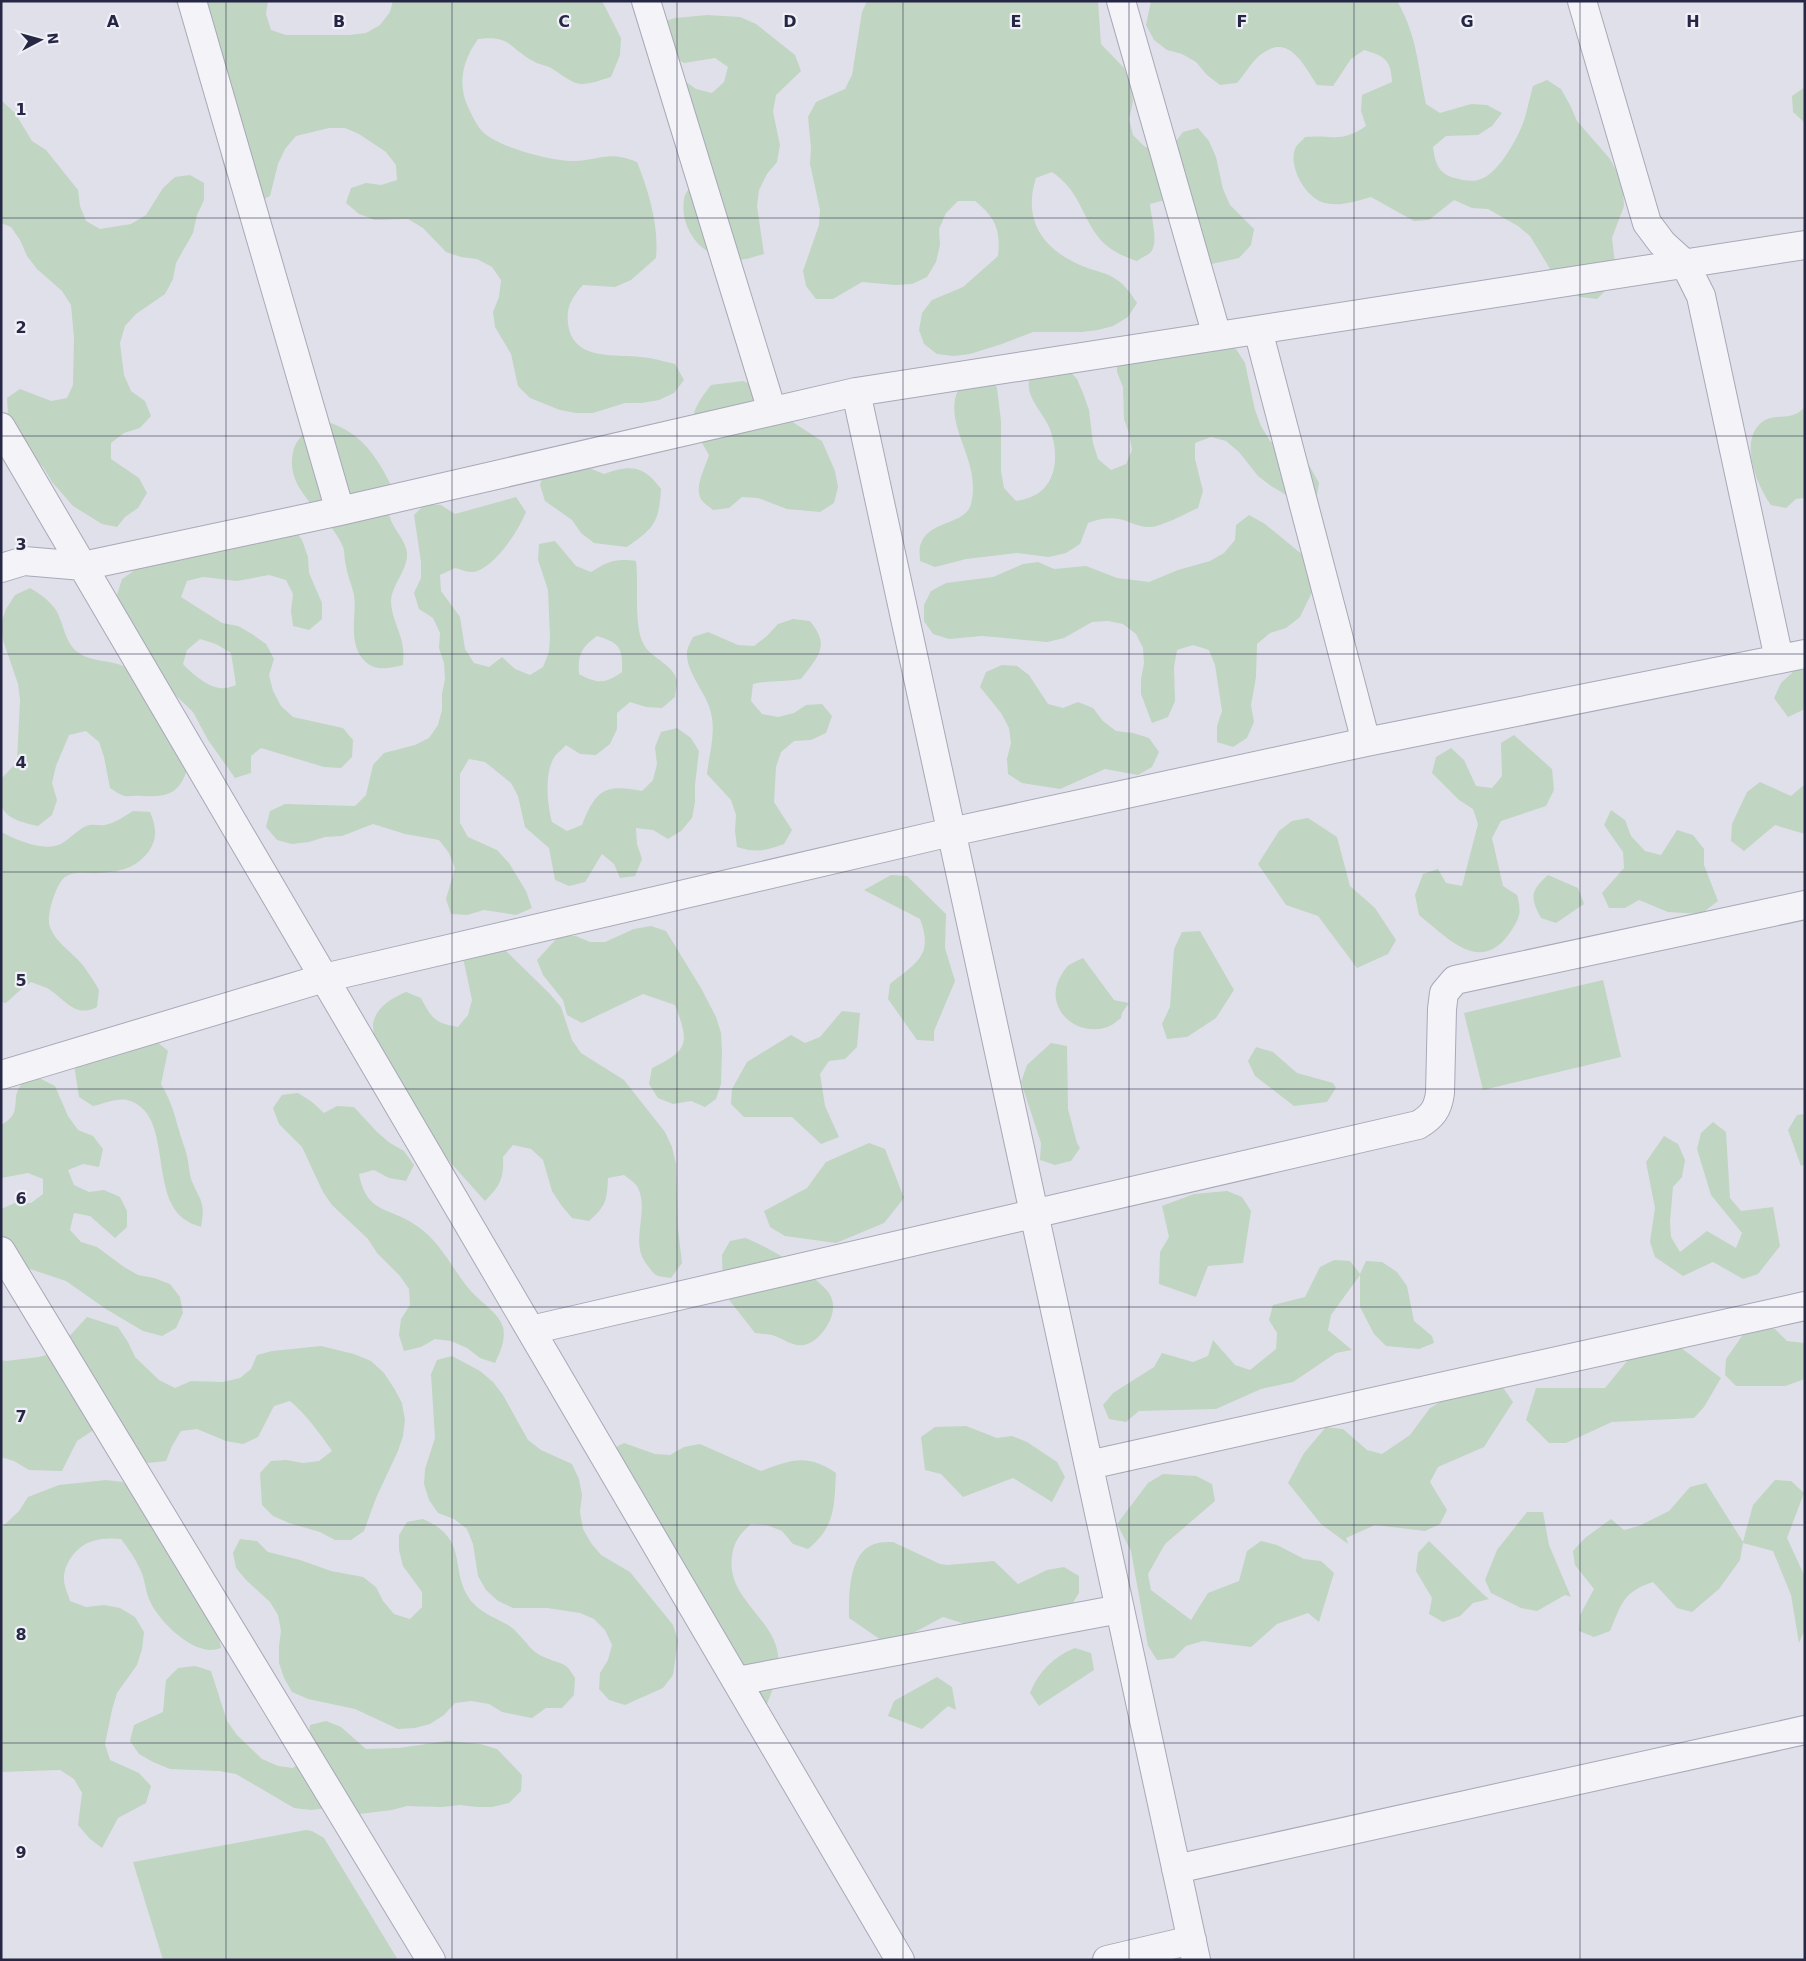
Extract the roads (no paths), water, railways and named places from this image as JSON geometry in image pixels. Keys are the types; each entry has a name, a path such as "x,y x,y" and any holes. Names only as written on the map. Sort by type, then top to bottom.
{"street":[{"path":"192,1 340,511"},
{"path":"646,1 772,411"},
{"path":"1121,1 1216,336"},
{"path":"1,1075 324,978 951,832 1366,742 1792,657 1701,296 1685,264 1662,243 1647,223 1582,1"},
{"path":"1,568 24,561 83,566 340,511 856,392 1805,245"},
{"path":"1258,330 1366,742"},
{"path":"856,392 1194,1950 1108,1960"},
{"path":"1,427 900,1960"},
{"path":"531,1330 1034,1212 1418,1125 1429,1119 1438,1106 1444,993 1454,980 1805,905"},
{"path":"1,1251 432,1960"},
{"path":"1089,1465 1805,1306"},
{"path":"736,1681 1120,1609"},
{"path":"1176,1869 1804,1735"}]}
